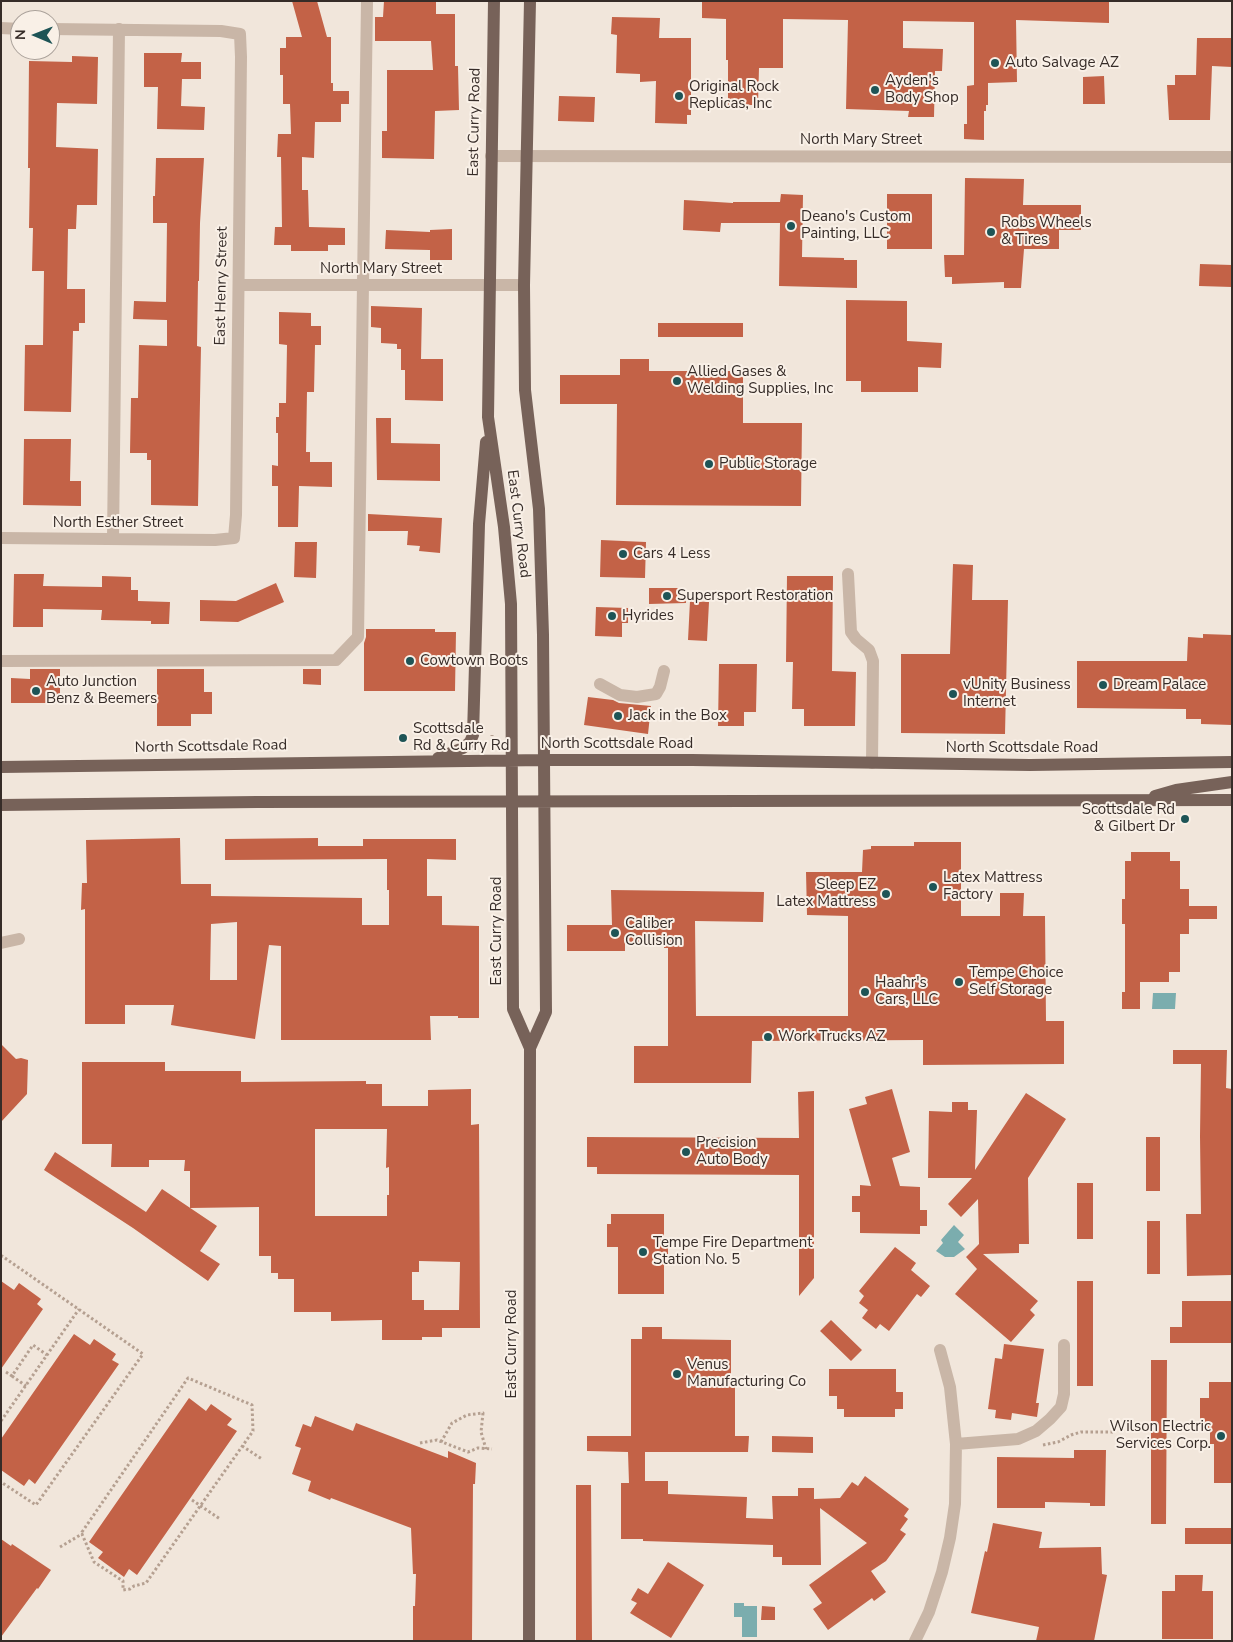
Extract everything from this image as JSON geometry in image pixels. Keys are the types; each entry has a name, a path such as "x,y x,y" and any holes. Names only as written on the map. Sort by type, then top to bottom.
{"main road":[{"name":"East Curry Road","path":"494,1 488,417 504,527 511,604 513,1009 530,1048 529,1641"},
{"name":"East Curry Road","path":"530,1 524,285 525,390 539,509 544,643 546,1012 530,1048"},
{"path":"431,761 462,748 470,742 473,735 480,524 488,417"},
{"name":"North Scottsdale Road","path":"1,767 545,760 1030,765 1232,762"},
{"path":"1139,801 1176,790 1232,782"},
{"path":"1,805 809,800 1232,800"}],"street":[{"path":"1,661 336,660 358,637 367,1"},
{"path":"60,29 119,29 113,539"},
{"name":"East Henry Street","path":"119,29 221,30 240,34 242,57 236,515 234,538"},
{"name":"North Mary Street","path":"491,156 1232,157"},
{"name":"North Mary Street","path":"239,285 524,285"},
{"name":"North Esther Street","path":"1,538 215,540 234,538"},
{"path":"848,574 851,632 856,639 870,650 873,661 872,763"},
{"path":"600,684 620,695 656,694 664,671"},
{"path":"1,943 19,939"},
{"path":"956,1444 1018,1439 1036,1431 1050,1420 1060,1406 1064,1394 1064,1345"},
{"path":"915,1641 929,1612 942,1572 955,1504 956,1444 950,1387 940,1350"}],"path":[{"path":"492,735 492,746"},
{"path":"1,1257 143,1354 36,1505 1,1482"},
{"path":"1,1421 79,1309"},
{"path":"12,1376 34,1345 47,1355"},
{"path":"6,1372 26,1386"},
{"path":"60,1547 82,1534 188,1378 252,1405 252,1431 146,1583 134,1586 130,1590 123,1590 123,1580 94,1562 82,1534"},
{"path":"441,1442 452,1423 467,1414 483,1413 481,1432 486,1449"},
{"path":"1037,1446 1058,1442 1081,1432 1115,1432"},
{"path":"420,1443 437,1440 468,1452 478,1448 492,1449"},
{"path":"242,1446 262,1459"},
{"path":"192,1500 220,1519"}],"water":[{"path":"1153,993 1176,993 1175,1009 1152,1009"},
{"path":"954,1225 964,1235 958,1242 965,1249 954,1257 945,1257 936,1251 943,1243 941,1240"},
{"path":"734,1603 744,1603 744,1606 757,1606 757,1637 742,1637 742,1617 734,1617"}],"building":[{"path":"292,1 317,1 327,37 331,37 331,83 333,83 333,91 349,91 349,104 341,104 341,122 315,122 314,158 302,157 302,190 308,190 309,227 345,228 345,245 328,245 328,251 291,251 291,245 274,245 275,227 282,227 281,157 277,157 278,134 291,134 290,104 283,104 283,75 280,75 280,48 286,48 286,37 302,37"},
{"path":"384,1 436,1 436,14 455,14 455,66 458,66 459,110 435,111 434,159 382,158 382,131 387,131 387,70 433,70 431,41 375,41 375,17 383,17"},
{"path":"702,1 1109,1 1109,23 1016,20 1017,82 988,83 988,105 986,105 986,111 984,111 984,140 964,139 964,124 967,124 967,86 974,85 974,22 903,21 903,48 943,49 942,71 935,71 934,117 908,117 909,111 846,109 848,20 783,19 783,68 759,68 758,105 728,105 726,19 702,18"},
{"path":"612,17 660,18 659,38 691,38 691,115 687,115 687,124 655,123 656,81 640,82 640,74 616,73 617,35 611,34"},
{"path":"1197,38 1232,38 1232,67 1212,66 1210,120 1169,120 1167,85 1175,85 1175,75 1196,75"},
{"path":"144,53 182,53 181,62 201,62 201,79 182,79 181,106 205,107 204,130 157,129 158,87 144,87"},
{"path":"72,56 98,57 97,104 57,103 56,147 98,149 97,205 77,205 76,229 68,229 67,289 85,289 85,323 79,323 79,331 73,331 71,412 24,411 25,345 43,345 44,271 32,271 33,228 29,228 29,61 72,62"},
{"path":"1104,76 1105,104 1083,104 1083,77"},
{"path":"559,96 595,97 594,122 558,121"},
{"path":"156,158 204,158 198,281 197,346 201,347 198,506 151,505 151,460 147,460 147,453 130,453 131,398 138,398 139,345 167,346 167,320 133,319 134,301 166,302 167,223 153,223"},
{"path":"965,178 1024,179 1023,205 1081,205 1081,230 1059,230 1059,249 1024,249 1021,288 1004,288 1004,282 952,284 952,277 945,277 944,255 964,255"},
{"path":"781,194 803,195 802,257 857,260 857,288 779,286 780,223 721,223 720,232 683,230 684,200 733,203 780,202"},
{"path":"887,194 932,194 932,249 887,249"},
{"path":"452,229 452,260 430,260 430,250 385,249 386,230 430,232 430,230"},
{"path":"1200,264 1232,265 1232,287 1199,286"},
{"path":"846,300 907,301 907,341 942,343 941,368 918,367 918,392 861,392 861,381 846,381"},
{"path":"371,306 422,308 421,359 443,359 443,401 405,400 405,370 401,370 401,349 397,349 397,344 381,343 381,328 371,327"},
{"path":"279,312 311,313 311,326 321,326 321,345 315,345 314,392 307,392 306,452 310,452 310,462 332,462 332,487 299,486 298,527 278,527 278,486 272,486 272,465 278,466 276,417 279,417 279,403 286,403 287,345 279,344"},
{"path":"658,323 743,323 743,337 658,337"},
{"name":"Public Storage","path":"620,359 649,359 649,371 743,371 743,423 802,423 801,506 616,505 617,404 560,404 560,375 620,375"},
{"path":"376,418 391,418 391,443 440,444 440,481 377,480"},
{"path":"24,439 71,439 70,481 81,481 81,506 23,505"},
{"path":"368,514 442,518 440,553 419,551 420,546 407,545 408,531 368,531"},
{"name":"Cars 4 Less","path":"601,540 646,542 645,578 600,577"},
{"path":"295,542 317,542 316,578 294,577"},
{"name":"vUnity Business Internet","path":"953,564 973,565 972,600 1008,600 1005,734 901,733 901,654 950,654"},
{"path":"14,574 44,574 43,586 102,587 102,576 131,577 131,590 138,590 138,601 170,602 169,624 151,624 151,621 101,620 102,610 43,609 43,627 13,627"},
{"path":"787,576 833,576 832,671 856,672 855,726 804,726 804,709 792,709 793,662 786,662"},
{"path":"276,583 284,602 238,622 200,621 200,600 236,601"},
{"name":"Supersport Restoration","path":"649,588 685,588 686,603 649,604"},
{"path":"690,601 709,602 707,641 688,640"},
{"name":"Hyrides","path":"596,607 628,608 628,623 622,623 622,637 595,636"},
{"name":"Cowtown Boots","path":"366,629 435,629 435,632 456,632 455,691 364,691 364,643"},
{"path":"1203,634 1232,635 1232,725 1201,724 1201,719 1186,719 1186,709 1077,708 1077,661 1187,661 1188,637 1203,638"},
{"path":"719,664 757,664 756,712 744,712 744,726 718,726"},
{"name":"Auto Junction Benz & Beemers","path":"30,669 60,669 60,703 11,703 11,678 30,679"},
{"path":"157,669 204,669 204,692 212,692 212,714 191,714 191,726 157,726"},
{"path":"303,669 321,669 321,685 303,684"},
{"name":"Jack in the Box","path":"588,697 613,700 619,703 651,706 648,734 584,725"},
{"path":"180,838 181,884 211,884 211,896 362,898 362,925 389,925 387,859 225,860 225,839 318,838 318,846 363,846 363,839 456,839 456,860 427,859 427,896 442,896 442,925 479,926 479,1018 430,1016 431,1040 281,1040 281,946 269,945 255,1039 171,1025 174,1005 125,1005 125,1024 85,1024 85,909 81,910 82,883 87,883 86,840","holes":["237,922 237,980 210,980 211,924"]},
{"path":"914,842 961,842 961,916 1000,916 1000,893 1024,893 1023,916 1045,916 1046,1021 1064,1021 1064,1064 923,1065 923,1040 752,1041 751,1083 634,1083 634,1046 668,1046 668,948 664,948 664,942 625,942 625,951 567,951 567,925 612,925 611,890 764,892 763,922 695,921 696,1016 848,1016 848,916 807,915 806,872 862,872 863,850 871,849 871,846 914,846"},
{"path":"1131,852 1170,852 1170,861 1180,861 1180,889 1189,889 1189,906 1217,906 1217,919 1189,919 1189,934 1180,934 1180,972 1169,972 1169,982 1140,982 1140,1009 1122,1009 1122,992 1125,992 1125,924 1122,924 1122,899 1125,899 1125,861 1131,861"},
{"path":"1,1044 16,1059 28,1060 27,1094 1,1122"},
{"path":"1173,1050 1227,1050 1226,1088 1232,1089 1232,1275 1187,1276 1186,1214 1201,1214 1201,1064 1173,1064"},
{"path":"82,1062 165,1062 165,1071 241,1071 241,1082 366,1081 366,1084 382,1084 382,1106 428,1106 428,1090 471,1089 471,1125 479,1124 480,1328 442,1328 442,1337 422,1337 422,1340 382,1340 382,1320 331,1321 331,1312 294,1312 294,1279 278,1279 278,1273 271,1273 271,1256 259,1256 259,1207 190,1208 190,1171 184,1171 185,1160 149,1160 149,1167 111,1167 112,1144 82,1144","holes":["315,1129 387,1129 386,1168 389,1167 387,1216 315,1216","419,1261 460,1262 459,1310 424,1310 424,1300 412,1300 412,1272 419,1272"]},
{"path":"892,1089 910,1152 892,1158 900,1186 920,1187 920,1210 927,1210 927,1226 920,1226 920,1234 860,1233 860,1212 852,1212 852,1196 860,1196 860,1185 871,1186 849,1109 867,1104 865,1097"},
{"name":"Precision Auto Body","path":"814,1091 814,1278 799,1296 799,1175 597,1174 597,1167 587,1167 587,1137 799,1138 798,1092"},
{"path":"1026,1093 1066,1119 1028,1178 1029,1244 1019,1244 1019,1253 983,1254 1038,1301 1030,1310 1035,1315 1011,1342 955,1294 977,1269 966,1257 979,1244 978,1199 961,1217 948,1204 972,1178 928,1178 929,1111 952,1112 952,1102 968,1102 968,1110 977,1110 975,1170"},
{"path":"1146,1137 1160,1137 1160,1191 1146,1191"},
{"path":"55,1152 146,1212 162,1189 217,1226 200,1251 220,1264 208,1281 133,1228 44,1170"},
{"path":"1077,1183 1093,1183 1093,1239 1077,1239"},
{"name":"Tempe Fire Department Station No. 5","path":"611,1214 664,1214 664,1244 668,1244 668,1257 664,1257 664,1294 618,1294 618,1247 607,1247 607,1224 611,1224"},
{"path":"1147,1221 1160,1221 1160,1274 1147,1274"},
{"path":"895,1247 916,1263 911,1270 930,1286 921,1297 917,1294 889,1331 880,1324 876,1329 862,1318 868,1310 859,1303 864,1296 859,1291"},
{"path":"1,1281 14,1290 19,1283 41,1299 37,1304 43,1309 1,1369"},
{"path":"1077,1281 1093,1281 1093,1386 1077,1386"},
{"path":"1182,1301 1232,1301 1232,1343 1170,1343 1170,1327 1182,1327"},
{"path":"831,1320 862,1350 851,1361 820,1331"},
{"path":"642,1327 662,1327 662,1339 731,1340 731,1386 735,1386 735,1436 749,1436 748,1452 645,1452 645,1481 668,1481 668,1494 747,1497 746,1518 773,1519 772,1496 798,1496 798,1488 814,1488 814,1499 840,1498 852,1482 858,1486 865,1476 909,1509 904,1516 908,1519 900,1530 906,1534 886,1561 871,1571 886,1592 874,1601 872,1598 828,1630 813,1609 822,1603 809,1585 867,1543 820,1508 821,1565 782,1565 782,1557 773,1557 773,1545 621,1539 621,1483 629,1483 628,1452 587,1451 587,1436 631,1436 631,1339 642,1339"},
{"path":"74,1334 90,1345 94,1339 116,1354 112,1360 119,1364 35,1484 29,1479 24,1486 1,1470 1,1439"},
{"path":"1004,1344 1044,1349 1036,1403 1039,1403 1037,1417 1012,1413 1011,1420 995,1418 996,1410 988,1409 995,1358 1002,1359"},
{"path":"1151,1360 1167,1360 1166,1524 1151,1524"},
{"path":"829,1369 896,1369 896,1392 903,1392 903,1409 895,1409 895,1417 844,1417 844,1409 837,1409 837,1396 829,1396"},
{"name":"Wilson Electric Services Corp.","path":"1209,1382 1232,1382 1232,1483 1214,1483 1214,1444 1210,1444 1210,1428 1200,1428 1200,1398 1209,1398"},
{"path":"189,1398 206,1411 211,1404 232,1419 227,1425 237,1431 137,1575 129,1569 124,1577 98,1558 103,1552 89,1542"},
{"path":"315,1416 353,1431 356,1423 448,1458 448,1451 476,1463 475,1484 473,1484 472,1641 413,1641 413,1606 415,1606 416,1574 413,1574 411,1528 308,1491 311,1481 292,1474 301,1448 295,1446 303,1424 311,1427"},
{"path":"772,1436 813,1437 813,1453 772,1452"},
{"path":"1074,1450 1106,1450 1105,1506 1090,1506 1090,1503 1045,1502 1045,1508 997,1508 997,1457 1074,1458"},
{"path":"576,1485 591,1485 592,1640 576,1640"},
{"path":"993,1523 1042,1532 1039,1548 1101,1547 1102,1574 1107,1575 1094,1641 1036,1641 1039,1627 971,1613"},
{"path":"1185,1528 1232,1528 1232,1544 1185,1544"},
{"path":"1,1539 11,1546 12,1544 51,1570 1,1637"},
{"path":"668,1562 704,1585 671,1638 630,1613 637,1603 631,1600 638,1588 648,1594"},
{"path":"1175,1575 1203,1575 1202,1591 1213,1591 1213,1639 1162,1639 1162,1591 1175,1591"},
{"path":"762,1606 775,1607 775,1620 761,1620"}],"place":[{"name":"Auto Salvage AZ","path":"995,63"},
{"name":"Ayden's Body Shop","path":"875,90"},
{"name":"Original Rock Replicas, Inc","path":"679,96"},
{"name":"Deano's Custom Painting, LLC","path":"791,226"},
{"name":"Robs Wheels & Tires","path":"991,232"},
{"name":"Allied Gases & Welding Supplies, Inc","path":"677,381"},
{"name":"Public Storage","path":"709,464"},
{"name":"Cars 4 Less","path":"623,554"},
{"name":"Supersport Restoration","path":"667,596"},
{"name":"Hyrides","path":"612,616"},
{"name":"Cowtown Boots","path":"410,661"},
{"name":"Dream Palace","path":"1103,685"},
{"name":"Auto Junction Benz & Beemers","path":"36,691"},
{"name":"vUnity Business Internet","path":"953,694"},
{"name":"Jack in the Box","path":"618,716"},
{"name":"Scottsdale Rd & Curry Rd","path":"403,738"},
{"name":"Scottsdale Rd & Gilbert Dr","path":"1185,819"},
{"name":"Latex Mattress Factory","path":"933,887"},
{"name":"Sleep EZ Latex Mattress","path":"886,894"},
{"name":"Caliber Collision","path":"615,933"},
{"name":"Tempe Choice Self Storage","path":"959,982"},
{"name":"Haahr's Cars, LLC","path":"865,992"},
{"name":"Work Trucks AZ","path":"768,1037"},
{"name":"Precision Auto Body","path":"686,1152"},
{"name":"Tempe Fire Department Station No. 5","path":"643,1252"},
{"name":"Venus Manufacturing Co","path":"677,1374"},
{"name":"Wilson Electric Services Corp.","path":"1221,1436"}]}
